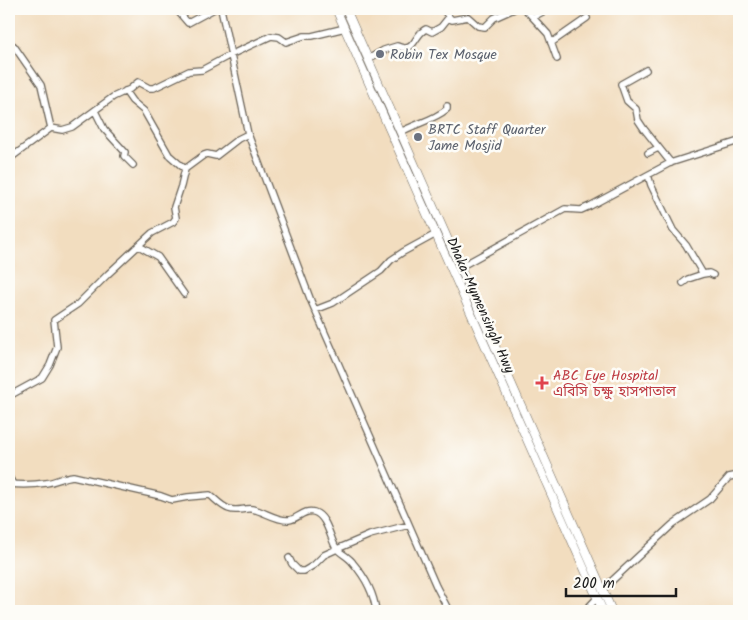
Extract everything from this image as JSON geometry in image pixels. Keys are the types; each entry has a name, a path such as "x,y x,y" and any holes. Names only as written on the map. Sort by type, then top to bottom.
{"highway":[{"name":"Dhaka-Mymensingh Hwy","path":"336,9 603,611"},
{"name":"Dhaka-Mymensingh Hwy","path":"346,9 612,611"}],"street":[{"path":"176,9 188,23 214,9"},
{"path":"221,9 248,134 316,310 409,525 449,611"},
{"path":"444,9 452,20 468,17 478,26 485,27 494,18 514,9"},
{"path":"525,9 548,34 557,59"},
{"path":"533,17 548,9"},
{"path":"368,59 384,50 397,46 404,48 410,46 422,31 426,29 432,32 449,18"},
{"path":"551,43 587,18"},
{"path":"9,159 52,128 62,130 72,127 113,96 125,92 138,82 149,88 154,88 189,71 202,70 272,36 279,37 286,42 304,36 312,36 345,28"},
{"path":"9,43 14,46 41,85 52,128"},
{"path":"646,70 622,84 627,101 636,109 641,125 671,163"},
{"path":"125,92 144,111 169,155 185,169"},
{"path":"400,132 441,113 447,109 447,106"},
{"path":"95,111 104,129 125,152 124,156 134,165"},
{"path":"9,396 42,378 50,365 57,347 54,320 78,304 152,233 173,222 176,218 174,207 182,186 185,169 204,155 216,156 238,139 248,134"},
{"path":"460,267 553,214 565,209 581,210 671,163 739,141"},
{"path":"648,153 658,148"},
{"path":"648,175 650,185 673,230 686,245 703,274"},
{"path":"316,310 333,303 381,271 402,252 436,234"},
{"path":"139,246 158,257 184,294"},
{"path":"683,283 690,278 703,274 710,273 713,275"},
{"path":"602,590 673,524 710,499 729,477 739,475"},
{"path":"9,477 11,484 45,484 63,477 73,476 172,500 210,496 227,509 235,511 251,509 276,518 290,520 308,512 314,512 324,521 337,549 353,562 359,571 374,598 376,611"},
{"path":"289,558 292,564 300,571 304,570 314,565 324,555 337,549 370,535 409,525"},
{"path":"585,611 596,598"}],"place":[{"name":"Robin Tex Mosque","path":"380,54"},
{"name":"BRTC Staff Quarter Jame Mosjid","path":"418,137"},
{"name":"ABC Eye Hospital এবিসি চক্ষু হাসপাতাল","path":"542,383"}]}
